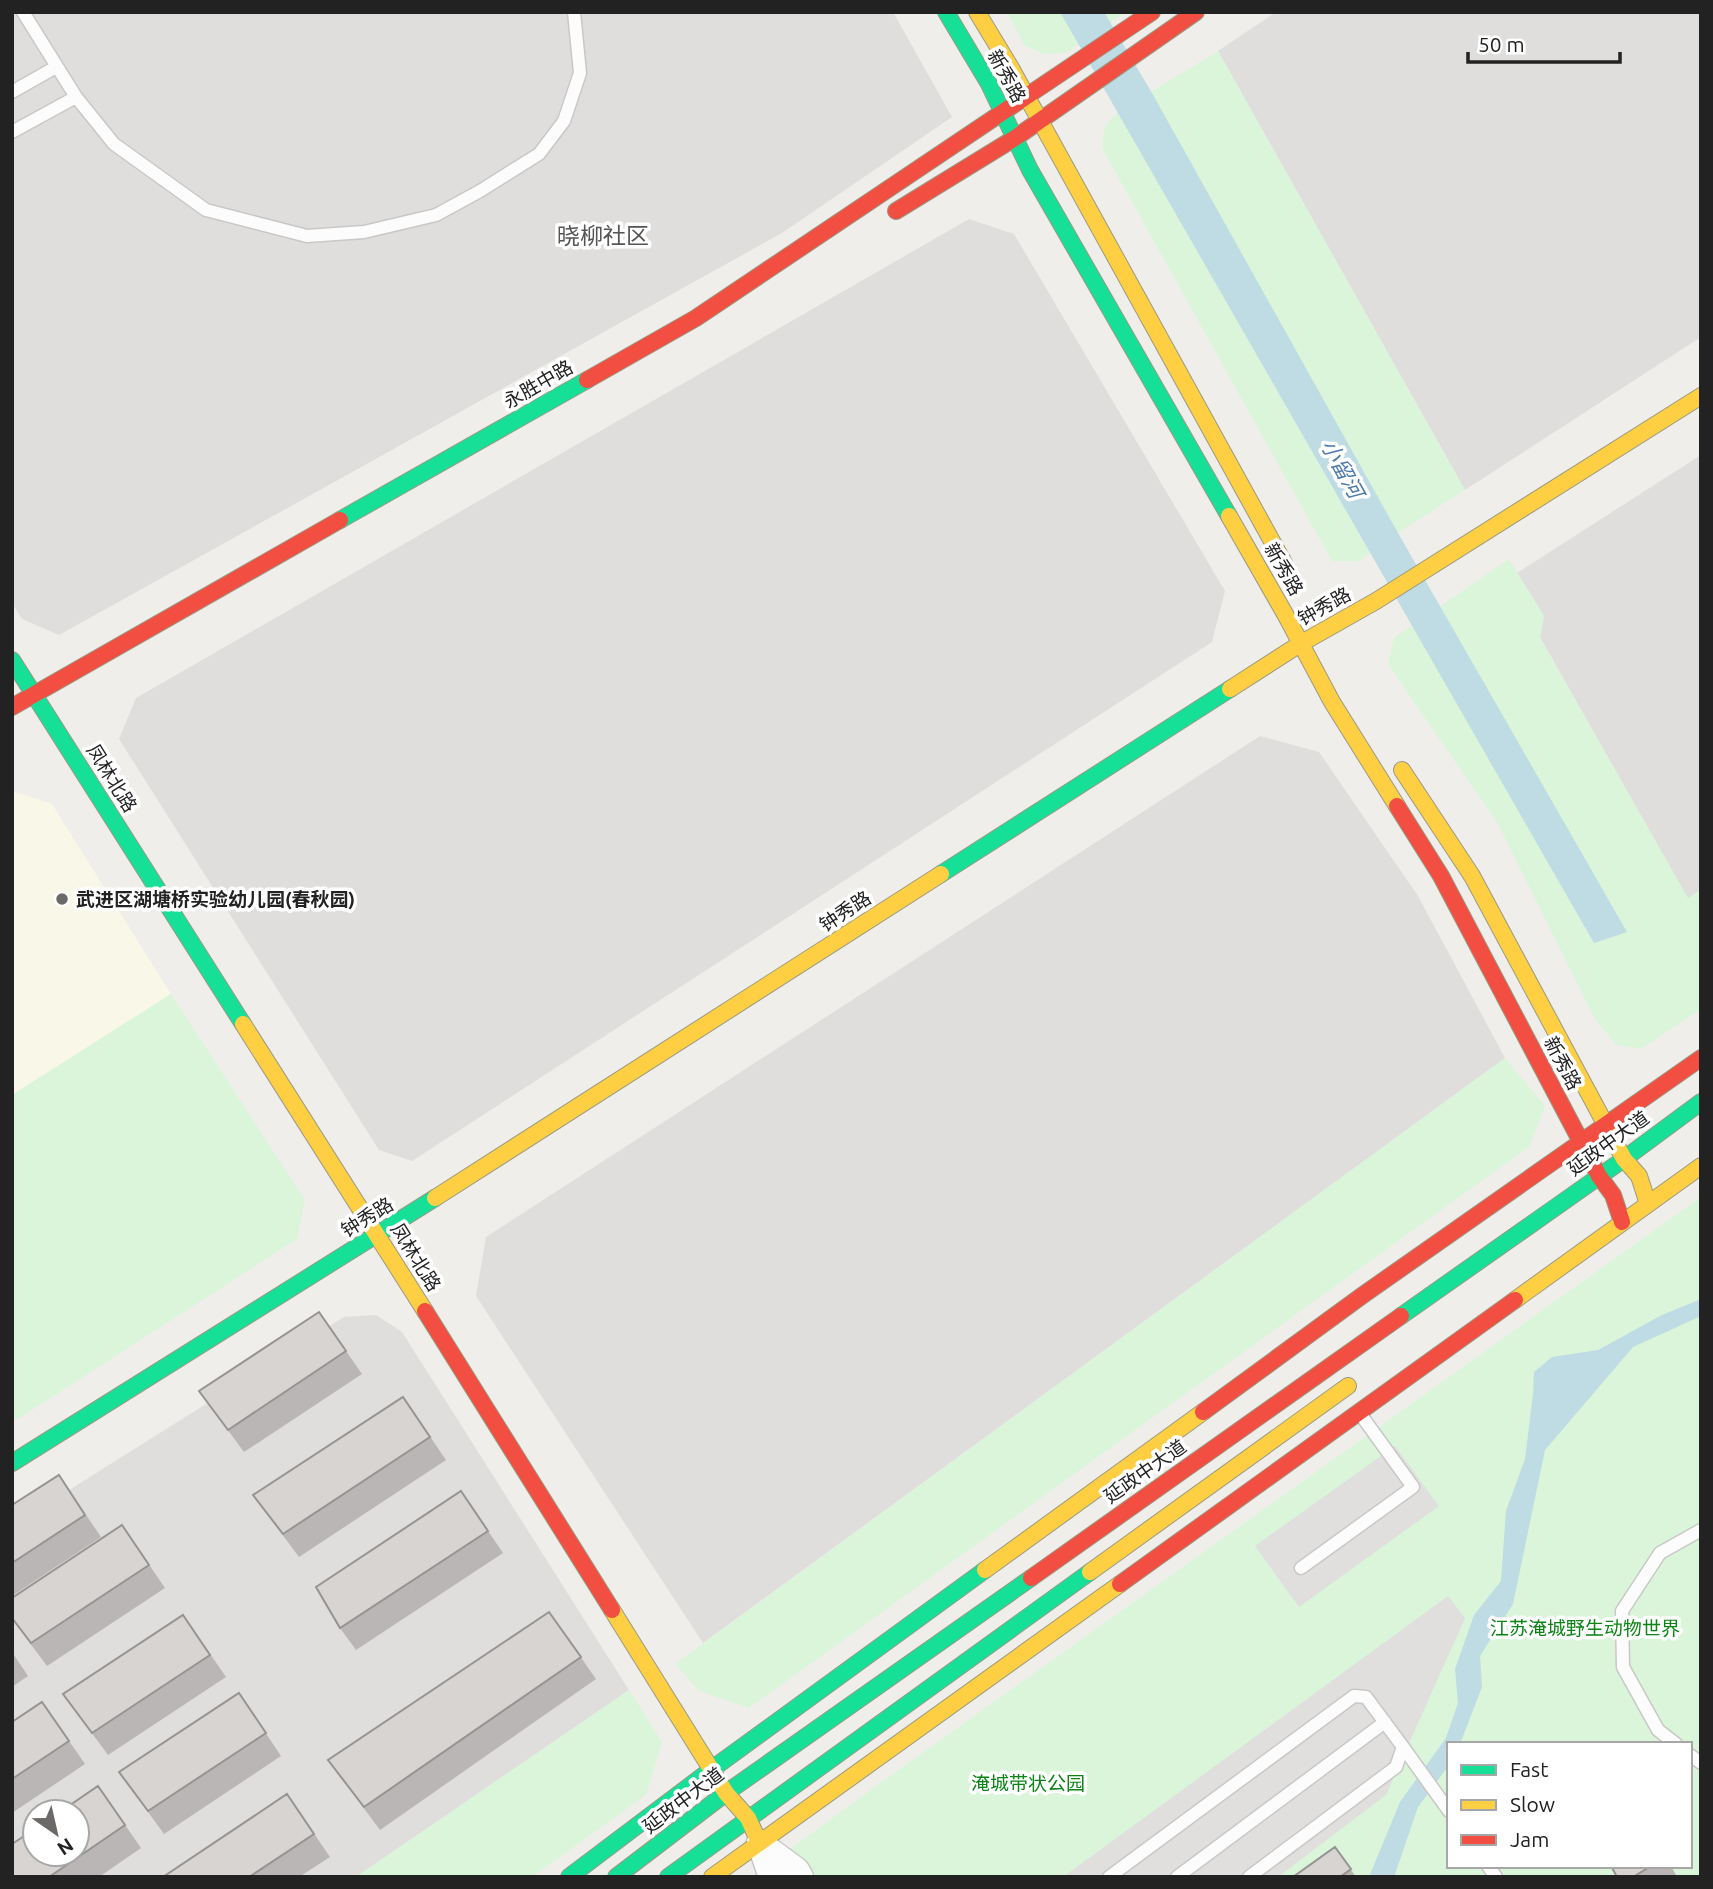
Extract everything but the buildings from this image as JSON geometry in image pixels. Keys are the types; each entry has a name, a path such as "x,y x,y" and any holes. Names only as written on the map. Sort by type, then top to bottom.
{"street":[{"name":"新秀路","path":"946,12 989,84 1030,170 1285,614 1332,702 1441,876 1622,1222"},
{"name":"新秀路","path":"977,12 1027,97 1290,575"},
{"name":"永胜中路","path":"12,706 696,318 1152,12"},
{"path":"884,219 1015,138 1196,12"},
{"path":"696,318 789,273"},
{"name":"钟秀路","path":"12,1463 378,1236 1300,644 1377,601 1701,396"},
{"name":"凤林北路","path":"12,660 378,1236 726,1793 748,1818 759,1842"},
{"name":"新秀路","path":"1396,761 1472,876 1624,1158 1644,1173 1648,1204"},
{"path":"569,1877 712,1769 1340,1311 1701,1058"},
{"name":"延政中大道","path":"616,1877 726,1793 1701,1102"},
{"path":"712,1877 1701,1166"},
{"path":"1608,1199 1644,1173"},
{"path":"668,1877 1366,1373"},
{"path":"759,1842 771,1877"},
{"path":"759,1842 796,1870 801,1877"}],"lane":[{"path":"23,12 76,97 114,144 206,210 307,236 364,232 436,215 539,154 564,121 580,73 574,12"},
{"path":"12,92 56,67"},
{"path":"12,132 76,97"},
{"path":"1301,1568 1413,1488 1359,1412"},
{"path":"1673,1742 1658,1730 1622,1667 1622,1611 1660,1553 1701,1530"},
{"path":"1109,1877 1354,1696 1366,1697 1447,1808"},
{"path":"1177,1877 1385,1722"},
{"path":"1249,1877 1396,1767 1403,1747"}],"shaded area":[{"path":"12,12 893,12 952,117 782,233 59,635 22,619 12,603"},
{"path":"1276,12 1701,12 1701,337 1465,490 1218,51"},
{"path":"969,219 1014,234 1225,591 1212,642 412,1161 379,1150 119,739 136,698"},
{"path":"1701,455 1701,890 1688,899 1540,637 1544,616 1517,573"},
{"path":"1260,736 1319,752 1418,896 1505,1058 703,1643 476,1296 486,1237"},
{"name":"武进区湖塘桥实验幼儿园(春秋园)","path":"12,791 52,804 171,994 12,1095"},
{"path":"376,1315 402,1332 629,1690 356,1877 12,1877 12,1526 344,1317"},
{"path":"1395,1446 1439,1506 1299,1607 1255,1546"},
{"path":"1448,1596 1465,1618 1386,1795 1278,1877 1063,1877"}],"green space":[{"path":"1007,12 1126,12 1066,53 1044,54 1025,46"},
{"path":"1218,51 1465,490 1359,561 1332,561 1102,148 1105,126 1118,112"},
{"path":"1509,559 1544,616 1540,638 1688,898 1701,890 1701,1009 1641,1049 1617,1045 1595,1019 1498,824 1388,664 1394,638"},
{"path":"171,994 305,1200 297,1239 18,1419 12,1418 12,1095"},
{"path":"1505,1058 1545,1106 1530,1146 749,1708 699,1691 675,1664"},
{"path":"1701,1197 1701,1877 752,1877 876,1786"},
{"path":"629,1690 662,1742 646,1795 532,1877 356,1877"}],"water":[{"name":"小留河","path":"1060,12 1104,12 1627,932 1594,943"},
{"path":"1701,1299 1701,1316 1633,1347 1545,1450 1513,1604 1480,1656 1482,1687 1461,1742 1447,1742 1447,1768 1418,1807 1394,1877 1369,1877 1400,1802 1446,1738 1458,1703 1455,1669 1474,1615 1501,1581 1506,1511 1525,1459 1534,1372 1552,1357 1598,1350 1662,1315"}],"traffic: fast":[{"path":"946,12 989,84 1030,170 1229,516"},
{"path":"340,520 587,380"},
{"path":"12,660 243,1024"},
{"path":"941,874 1230,689"},
{"path":"1401,1316 1701,1102"},
{"path":"12,1463 435,1198"},
{"path":"569,1877 985,1570"},
{"path":"668,1877 1090,1572"},
{"path":"616,1877 726,1793 1031,1578"}],"traffic: slow":[{"path":"977,12 1011,68 1284,563"},
{"path":"1230,689 1300,644 1376,601 1701,396"},
{"path":"1229,516 1332,702 1397,806"},
{"path":"1402,770 1472,876 1624,1159 1639,1176 1648,1204"},
{"path":"435,1198 941,874"},
{"path":"243,1024 425,1311"},
{"path":"1515,1300 1701,1166"},
{"path":"1090,1572 1348,1386"},
{"path":"985,1570 1203,1412"},
{"path":"712,1877 1120,1584"},
{"path":"612,1610 726,1793 748,1818 759,1842"}],"traffic: jam":[{"path":"587,380 696,318 1152,12"},
{"path":"896,211 1015,138 1196,12"},
{"path":"12,707 340,520"},
{"path":"1397,806 1441,876 1599,1176 1613,1195 1622,1222"},
{"path":"1203,1412 1363,1295 1701,1058"},
{"path":"1120,1584 1515,1300"},
{"path":"425,1311 612,1610"},
{"path":"1031,1578 1401,1316"}],"place":[{"name":"武进区湖塘桥实验幼儿园(春秋园)","path":"62,899"}],"district":[{"name":"晓柳社区","path":"603,236"}],"park label":[{"name":"江苏淹城野生动物世界","path":"1585,1628"},
{"name":"淹城带状公园","path":"1028,1783"}]}
